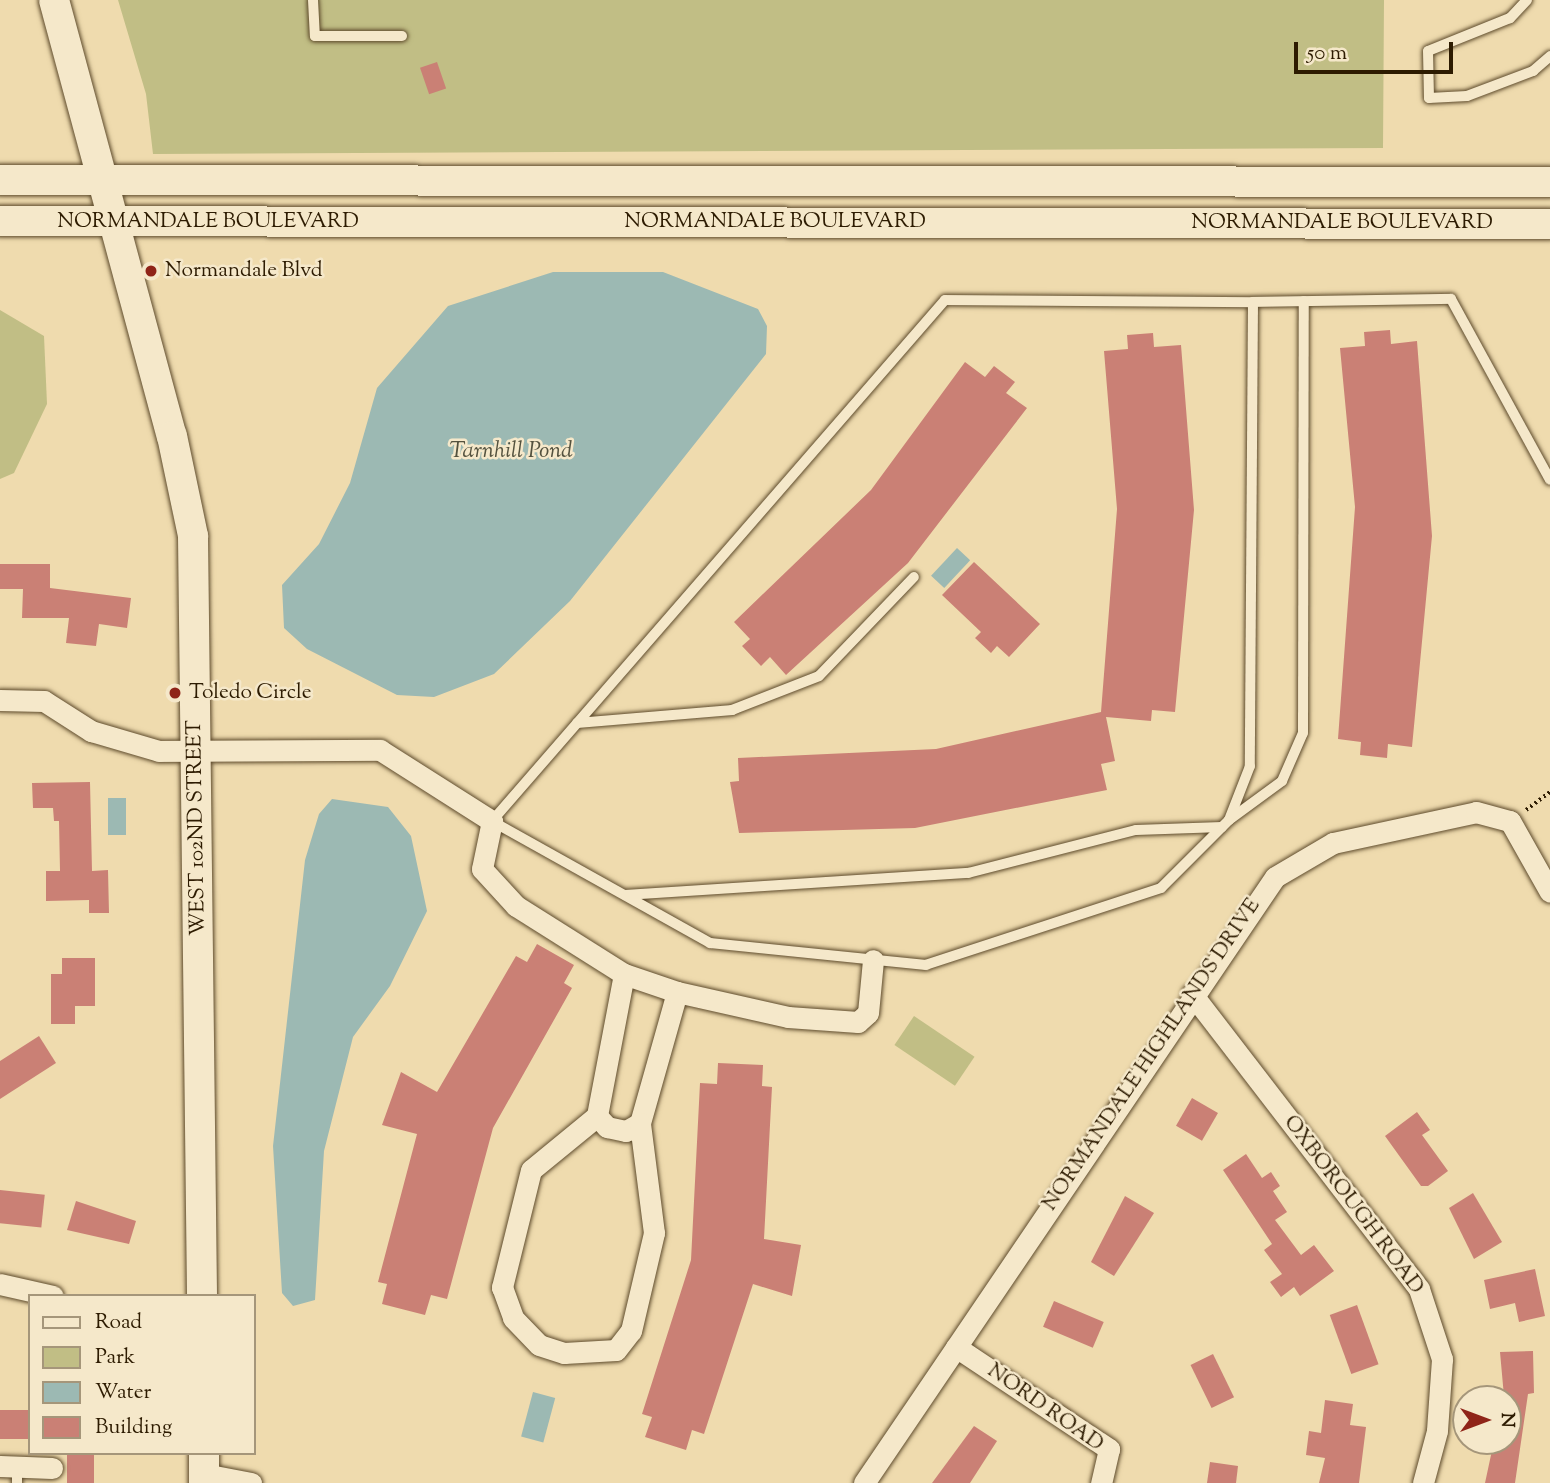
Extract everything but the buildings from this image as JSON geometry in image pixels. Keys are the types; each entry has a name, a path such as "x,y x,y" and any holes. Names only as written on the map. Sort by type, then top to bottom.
{"main road":[{"name":"WEST 102ND STREET","path":"54,0 116,222 193,537 202,1294"},
{"name":"NORMANDALE BOULEVARD","path":"0,180 1550,182"},
{"name":"NORMANDALE BOULEVARD","path":"0,221 1550,224"}],"street":[{"path":"0,701 44,701 124,745 196,751 380,750 492,821 482,869 516,906 624,974 677,992 788,1017 858,1022 868,1013 873,960"},
{"name":"NORMANDALE HIGHLANDS DRIVE","path":"864,1483 1192,994 1268,886 1302,856 1365,833 1476,812 1510,821"},
{"path":"1510,821 1550,892"},
{"path":"624,974 597,1116 531,1170 504,1275 513,1318 539,1345 564,1353 617,1350 631,1331 654,1233 640,1123 677,992"},
{"name":"OXBOROUGH ROAD","path":"1192,994 1419,1289 1442,1359 1437,1432 1423,1483"},
{"path":"597,1116 626,1131 640,1123"},
{"path":"0,1284 44,1294"},
{"name":"NORD ROAD","path":"956,1347 1109,1449 1101,1483"},
{"path":"11,1472 52,1468"},
{"path":"204,1470 251,1483"}],"lane":[{"path":"313,0 315,36 402,36"},
{"path":"1527,0 1510,18 1428,51 1429,98 1467,96 1533,71 1550,56"},
{"path":"1304,301 1303,733 1282,781 1225,824 1161,888 926,965 873,960 710,943 492,821 945,300 1253,302 1304,301 1451,299 1550,480"},
{"path":"1225,824 1250,766 1253,302"},
{"path":"577,723 732,710 819,677 914,577"},
{"path":"624,895 968,873 1136,830 1225,824"}],"path":[{"path":"1510,821 1550,792"}],"green space":[{"path":"118,0 1384,0 1383,148 153,154 146,94"},
{"path":"0,310 44,336 47,404 14,473 0,479"},
{"path":"914,1016 975,1057 955,1086 894,1045"}],"water":[{"name":"Tarnhill Pond","path":"553,272 663,272 758,309 767,326 766,354 570,601 494,674 434,697 397,695 307,649 284,628 282,585 319,544 350,483 377,388 448,306"},
{"path":"957,548 970,560 944,588 931,576"},
{"path":"108,798 126,798 126,835 108,835"},
{"path":"332,799 388,807 411,836 427,911 390,986 353,1037 324,1151 315,1300 293,1306 282,1293 273,1146 305,860 319,814"},
{"path":"533,1392 555,1398 543,1442 521,1436"}],"place":[{"name":"Normandale Blvd","path":"151,271"},
{"name":"Toledo Circle","path":"175,693"}]}
